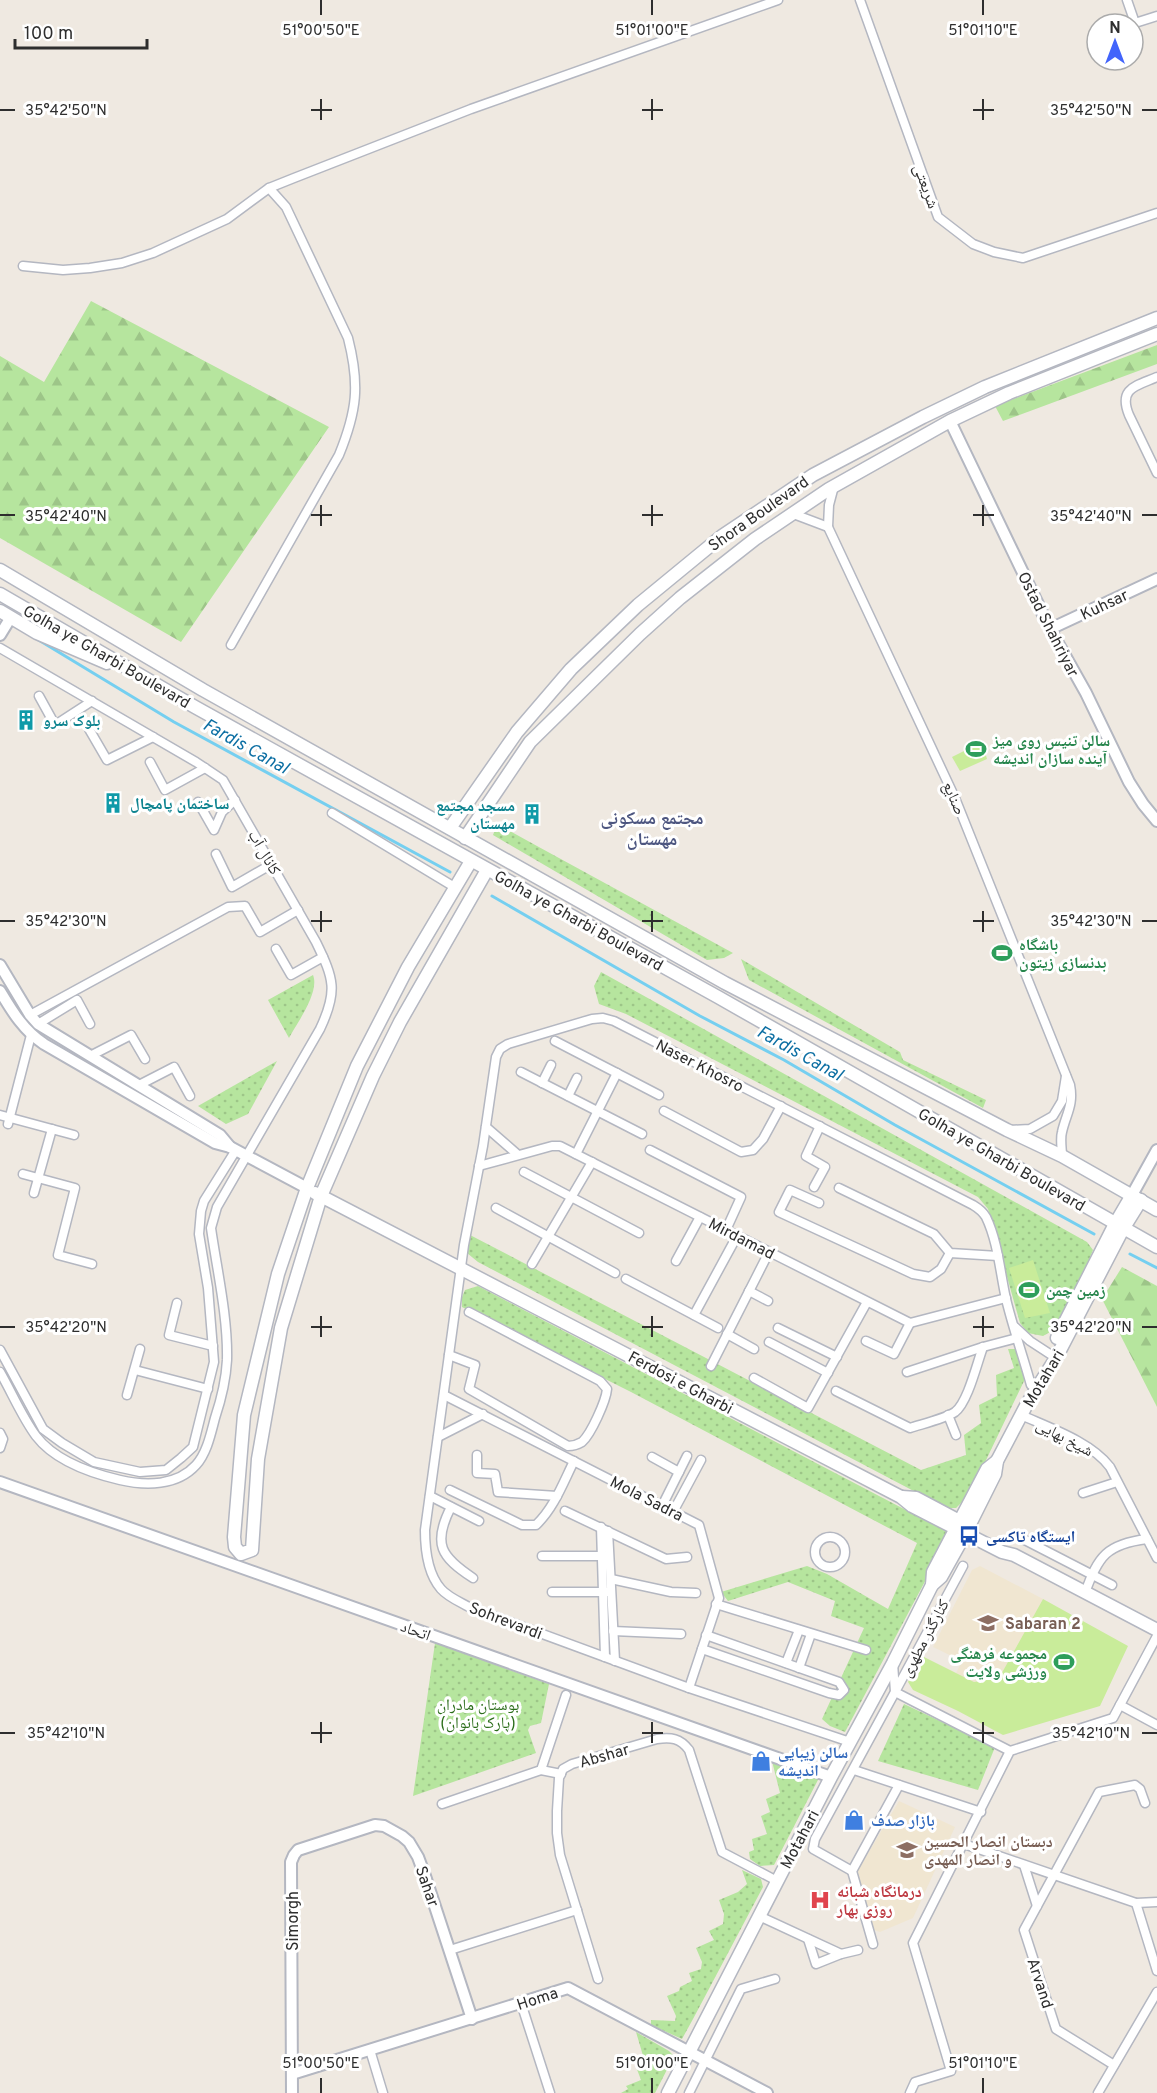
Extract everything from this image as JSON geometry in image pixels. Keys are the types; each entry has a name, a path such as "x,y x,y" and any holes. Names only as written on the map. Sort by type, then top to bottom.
{"main road":[{"name":"Shora Boulevard","path":"450,828 517,732 571,669 639,605 722,536 813,475 913,422 985,387 1157,318"},
{"name":"Shora Boulevard","path":"465,838 530,742 640,634 725,561 791,513 834,486 950,421 1009,393 1157,334"},
{"name":"Golha ye Gharbi Boulevard","path":"0,570 202,690 725,983 1007,1130 1062,1156 1157,1210"},
{"name":"Golha ye Gharbi Boulevard","path":"0,594 316,775 718,997 1157,1246"},
{"path":"5,614 37,633 141,676"},
{"path":"316,775 313,770 317,760 326,759"},
{"path":"471,861 408,967 357,1066 307,1188 278,1274 244,1415 234,1537 236,1547 241,1554 252,1550 258,1459 281,1328 321,1196 395,1031 487,870"},
{"path":"456,888 461,886 466,888 470,892 470,897"},
{"path":"605,934 613,932 611,919"},
{"name":"Ferdosi e Gharbi","path":"307,1188 901,1497 912,1506 963,1528 1002,1552 1014,1555 1157,1630"},
{"name":"Motahari","path":"668,2093 831,1777 893,1664 932,1585 941,1577 963,1528 995,1474 997,1461 1034,1387 1111,1252 1119,1226 1136,1198"},
{"path":"1052,1356 1119,1226"},
{"path":"1111,1252 1126,1241 1143,1239"}],"street":[{"path":"23,266 63,270 90,268 122,263 153,253 227,219 269,188 471,110 778,0"},
{"name":"شریعتی","path":"860,0 938,217 952,229 973,244 994,252 1023,258 1157,213"},
{"path":"1126,0 1135,23 1157,16"},
{"path":"231,645 339,455 351,425 355,402 355,370 348,338 286,207 269,188"},
{"path":"1156,469 1125,406 1125,395 1131,388 1157,377"},
{"name":"Ostad Shahriyar","path":"950,421 1050,629 1086,693 1129,782 1157,821"},
{"path":"791,513 828,527 829,505 834,486"},
{"name":"صنایع","path":"828,527 955,798 1066,1076 1072,1096 1069,1114 1061,1133 1062,1156"},
{"name":"Kuhsar","path":"1050,629 1157,579"},
{"path":"0,635 5,614"},
{"name":"کانال آب","path":"0,648 223,780 324,957 330,969 333,994 329,1010 216,1207 213,1217 211,1228 226,1338 227,1362 219,1405 207,1443 197,1464 179,1478 157,1484 110,1478 67,1462 36,1436 0,1372"},
{"path":"39,696 55,725 92,701"},
{"path":"89,729 107,760 153,737"},
{"path":"150,762 165,789 205,768"},
{"path":"198,801 214,830 222,812 235,800"},
{"path":"332,813 456,888"},
{"path":"216,854 232,887 272,864"},
{"path":"30,1015 228,907 245,906 260,932 298,910"},
{"path":"276,949 291,975 324,957"},
{"path":"0,965 30,1015 38,1024 220,1135 233,1148"},
{"path":"0,991 14,1014 31,1035 215,1143 233,1148 307,1188"},
{"path":"38,1024 78,1000 90,1024"},
{"name":"Naser Khosro","path":"461,1267 496,1057 500,1049 508,1044 592,1019 603,1018 614,1021 781,1106 973,1204 982,1211 998,1256 1006,1298 1034,1387"},
{"path":"9,1121 31,1035"},
{"path":"90,1056 131,1035 145,1059"},
{"path":"555,1041 659,1095"},
{"path":"542,1083 551,1065"},
{"path":"139,1085 174,1067 190,1096"},
{"path":"522,1072 642,1134"},
{"path":"576,1154 617,1073"},
{"path":"1007,1130 1030,1129 1053,1116 1062,1101 1066,1076"},
{"path":"568,1096 577,1078"},
{"path":"663,1111 741,1152 753,1150 763,1139 781,1106"},
{"path":"0,1115 9,1121 74,1135"},
{"path":"814,1187 825,1167 806,1156 820,1126"},
{"path":"486,1127 517,1154"},
{"path":"34,1193 52,1129"},
{"name":"Mirdamad","path":"479,1166 517,1154 560,1146 910,1323"},
{"path":"0,1350 43,1429 94,1462 140,1472 166,1470 193,1447 214,1362 208,1288 199,1222 204,1201 233,1148"},
{"path":"650,1150 741,1197 726,1230"},
{"path":"1136,1198 1157,1150"},
{"path":"532,1263 592,1162"},
{"path":"524,1172 639,1233"},
{"path":"23,1174 75,1188 58,1255 92,1264"},
{"path":"838,1188 934,1234 950,1253 998,1256"},
{"path":"819,1203 790,1190 779,1212 914,1274 930,1276 941,1269 950,1253"},
{"path":"496,1208 615,1273"},
{"path":"676,1261 700,1217"},
{"path":"694,1315 737,1236"},
{"path":"711,1366 769,1252"},
{"name":"Sohrevardi","path":"461,1267 425,1545 428,1563 441,1589 469,1607 605,1658 850,1742"},
{"path":"626,1279 718,1328"},
{"path":"748,1291 768,1301"},
{"path":"866,1341 894,1354 910,1323 1006,1298"},
{"path":"177,1302 169,1335 213,1346"},
{"path":"754,1378 808,1408 867,1302"},
{"path":"449,1355 475,1365 469,1389 568,1446 577,1445 584,1440 606,1398 607,1389 600,1381 469,1312"},
{"path":"1014,1327 1052,1356"},
{"path":"778,1328 837,1357"},
{"path":"727,1334 754,1349"},
{"path":"907,1372 1017,1338"},
{"path":"769,1342 828,1373"},
{"path":"836,1391 910,1428 954,1412 965,1398 983,1347"},
{"path":"127,1395 140,1349"},
{"path":"135,1370 208,1389"},
{"name":"Mola Sadra","path":"444,1395 699,1525 718,1598 689,1688"},
{"name":"شیخ بهایی","path":"1024,1409 1091,1448 1103,1458 1157,1558"},
{"path":"438,1437 483,1414"},
{"path":"948,1414 956,1436"},
{"path":"0,1433 3,1439 0,1448"},
{"path":"477,1455 477,1473 495,1474 498,1492 557,1496"},
{"path":"662,1506 687,1456"},
{"path":"652,1457 679,1472"},
{"path":"673,1512 701,1460"},
{"path":"450,1490 522,1525 536,1525 544,1518 574,1461"},
{"name":"اتحاد","path":"0,1482 831,1777"},
{"path":"1083,1493 1117,1482"},
{"path":"430,1496 479,1521"},
{"path":"451,1507 440,1535 443,1550 452,1563 473,1578"},
{"path":"565,1511 666,1559 687,1557"},
{"path":"605,1529 607,1592 605,1658"},
{"path":"1019,1537 1112,1585"},
{"path":"1085,1593 1100,1558 1108,1549 1129,1541 1147,1539"},
{"path":"542,1556 606,1556"},
{"path":"606,1556 611,1579 607,1592 615,1661"},
{"name":"کنارگذر مطهری","path":"963,1566 896,1692 1010,1751"},
{"path":"611,1579 670,1592 696,1593"},
{"path":"552,1592 607,1592"},
{"path":"716,1604 866,1650"},
{"path":"786,1663 799,1630"},
{"path":"613,1631 681,1634"},
{"path":"799,1668 811,1634"},
{"path":"702,1649 829,1693 839,1695 844,1690 839,1682 706,1635"},
{"path":"910,2093 915,2082 951,2071 913,1943 1010,1751 1113,1718 1157,1636"},
{"path":"873,1944 852,1871 813,1849 815,1839 896,1692 893,1664"},
{"path":"541,1770 566,1695"},
{"path":"1120,1705 1157,1725"},
{"name":"Abshar","path":"598,1979 560,1855 557,1833 561,1774 563,1769 572,1764 657,1739 669,1738 682,1742 689,1750 722,1852 777,1881"},
{"path":"442,1804 541,1770 561,1774"},
{"path":"854,1770 981,1812"},
{"path":"852,1871 899,1785"},
{"name":"Arvand","path":"1114,2066 1056,2029 1024,1930 1099,1792 1135,1785 1140,1789 1145,1803"},
{"name":"Simorgh","path":"292,2093 291,1862 298,1850 375,1825 393,1830"},
{"name":"Sahar","path":"393,1830 409,1842 418,1857 472,2019"},
{"path":"964,1844 1136,1903 1157,1902"},
{"path":"1024,1865 1037,1906"},
{"path":"1136,1903 1157,1971"},
{"path":"450,1950 577,1910"},
{"path":"759,1916 841,1954"},
{"path":"808,1939 816,1964 858,1950"},
{"path":"688,2093 741,1989 775,1979"},
{"name":"Homa","path":"292,2074 568,1988 767,2093"},
{"path":"1098,2093 1157,1992"},
{"path":"520,2003 550,2093"},
{"path":"370,2050 383,2093"}],"shaded area":[{"name":"Sabaran 2","path":"980,1566 1043,1599 999,1678 974,1682 956,1673 962,1661 933,1647 972,1570"},
{"name":"دبستان انصار الحسین و انصار المهدی","path":"899,1801 955,1827 913,1918 880,1932 874,1930 857,1872"}],"green space":[{"path":"91,301 329,427 181,642 0,538 0,356 44,382"},
{"path":"1157,345 1157,364 1003,421 995,406"},
{"name":"سالن تنیس روی میز آینده سازان اندیشه","path":"982,742 987,759 960,771 952,757"},
{"path":"501,823 506,829 733,953 724,958 707,960 493,835 496,827"},
{"path":"741,959 900,1052 903,1060 986,1100 983,1108 749,980"},
{"path":"601,972 1087,1242 1093,1250 1083,1275 1052,1331 1043,1336 1028,1333 1020,1323 988,1209 978,1197 626,1014 599,1004 594,986"},
{"path":"313,975 311,998 289,1038 268,1000"},
{"path":"277,1061 248,1114 226,1124 198,1106"},
{"path":"470,1235 921,1470 966,1455 964,1435 981,1423 979,1405 997,1396 996,1375 1014,1368 1008,1349 1016,1349 1025,1379 975,1483 956,1508 946,1508 478,1262 467,1253 467,1241"},
{"name":"زمین چمن","path":"1033,1260 1050,1313 1025,1318 1009,1268"},
{"path":"1122,1267 1157,1286 1157,1407 1102,1299"},
{"path":"478,1286 946,1531 947,1540 845,1732 830,1726 822,1719 864,1628 831,1616 835,1601 788,1582 728,1601 721,1592 807,1566 827,1574 888,1609 917,1543 631,1392 462,1307 465,1290"},
{"name":"مجموعه فرهنگی ورزشی ولایت","path":"1043,1599 1128,1646 1100,1706 1003,1735 913,1690 908,1682 922,1656 974,1682 999,1678"},
{"name":"بوستان مادران (پارک بانوان)","path":"435,1643 549,1684 541,1723 530,1726 528,1730 536,1753 413,1796"},
{"path":"904,1704 995,1747 978,1790 878,1761"},
{"path":"771,1757 819,1778 774,1865 760,1866 750,1859 749,1852 754,1850 752,1839 767,1834 761,1816 770,1812 766,1799 780,1793"},
{"path":"742,1870 761,1879 763,1887 682,2039 651,2025 651,2020 675,2021 676,2016 667,1996 679,1991 680,1987 692,1981 689,1973 701,1969 702,1962 696,1948 714,1940 709,1931 723,1924 724,1914 719,1900 738,1892 747,1884"},
{"path":"636,2032 674,2056 655,2093 621,2093 628,2089 626,2086 641,2080 635,2064 644,2059"}],"waterway":[{"name":"Fardis Canal","path":"37,639 174,722 450,872"},
{"name":"Fardis Canal","path":"492,896 700,1016 784,1060 895,1125 1094,1234"},
{"name":"Fardis Canal","path":"1130,1254 1157,1268"}],"place":[{"name":"بلوک سرو","path":"26,720"},
{"name":"سالن تنیس روی میز آینده سازان اندیشه","path":"976,749"},
{"name":"ساختمان پامچال","path":"113,803"},
{"name":"مسجد مجتمع مهستان","path":"532,814"},
{"name":"باشگاه بدنسازی زیتون","path":"1002,953"},
{"name":"زمین چمن","path":"1029,1290"},
{"name":"ایستگاه تاکسی","path":"969,1536"},
{"name":"Sabaran 2","path":"988,1623"},
{"name":"مجموعه فرهنگی ورزشی ولایت","path":"1064,1662"},
{"name":"سالن زیبایی اندیشه","path":"761,1761"},
{"name":"بازار صدف","path":"854,1820"},
{"name":"دبستان انصار الحسین و انصار المهدی","path":"907,1850"},
{"name":"درمانگاه شبانه روزی بهار","path":"820,1900"}],"district":[{"name":"مجتمع مسکونی مهستان","path":"652,828"}]}
